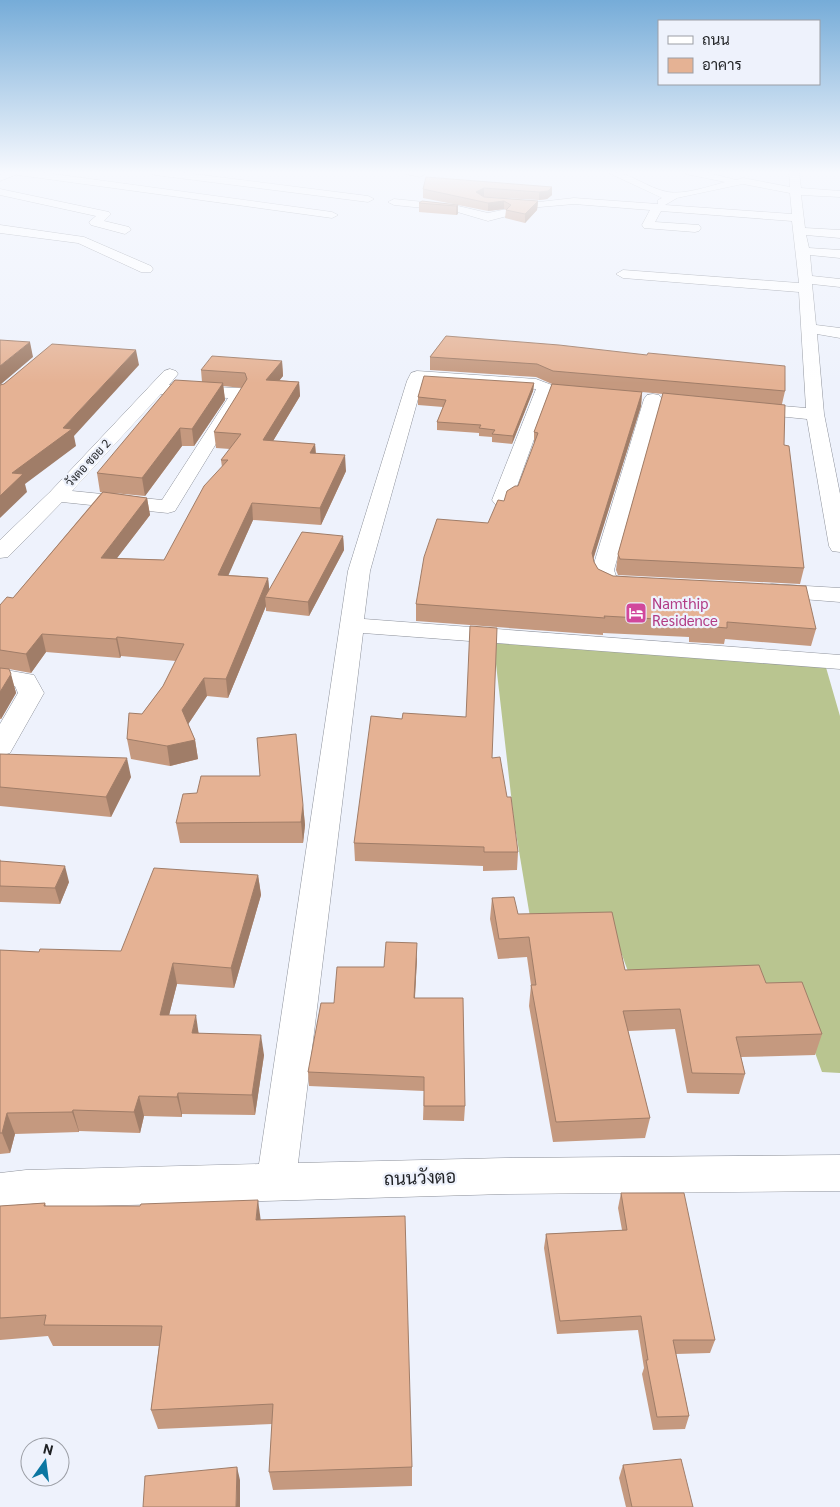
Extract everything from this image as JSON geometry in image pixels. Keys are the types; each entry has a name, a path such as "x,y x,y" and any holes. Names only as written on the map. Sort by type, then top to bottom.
{"street":[{"path":"87,242 146,269"},
{"path":"801,242 815,414 840,546"},
{"path":"803,251 840,254"},
{"path":"623,274 840,283"},
{"path":"809,328 840,332"},
{"name":"วังตอ ซอย 2","path":"0,552 57,496 158,389 172,371"},
{"path":"276,1182 360,571 417,376 536,384 545,387 502,500"},
{"path":"57,496 168,507 239,393 158,389"},
{"path":"544,390 574,392"},
{"path":"651,585 611,582 604,578 602,570 653,399"},
{"path":"729,406 815,414"},
{"path":"750,590 840,595"},
{"path":"352,625 840,662"},
{"path":"0,677 25,680 31,693 0,747"},
{"name":"ถนนวังตอ","path":"0,1192 26,1189 505,1176 840,1173"}],"green space":[{"path":"493,638 825,664 840,716 840,1073 822,1072 792,989 634,988 613,930 532,929 514,821"}],"building":[{"path":"446,336 785,366 785,391 553,371 537,364 430,357"},
{"path":"0,340 30,342 0,366"},
{"path":"52,344 136,350 63,428 72,429 12,473 23,474 0,496 0,385 4,384"},
{"path":"212,356 282,361 266,380 299,382 263,440 315,444 310,453 345,455 320,508 252,503 218,575 268,578 226,679 204,678 182,710 195,740 167,746 127,739 129,713 142,714 163,686 184,644 117,637 116,639 42,634 26,654 0,650 0,605 7,597 13,598 103,492 147,498 101,558 164,560 204,486 228,460 221,460 241,434 214,432 247,379 245,373 201,370"},
{"path":"424,376 534,383 513,436 492,434 495,430 479,428 481,425 437,422 446,400 418,397"},
{"path":"175,380 223,383 192,429 180,428 142,478 97,473"},
{"path":"552,384 642,392 592,553 598,569 613,576 806,586 816,629 727,622 727,628 692,625 692,621 604,616 605,618 416,604 424,557 437,519 488,523 498,500 504,501 507,491 518,486 538,433 534,432"},
{"path":"663,393 785,405 784,445 789,446 804,568 620,559 618,554"},
{"path":"302,532 343,536 308,602 265,597"},
{"path":"470,626 497,628 492,758 500,757 507,797 511,797 518,852 484,852 484,847 354,843 371,716 402,719 403,713 466,717"},
{"path":"0,668 9,669 11,674 0,692"},
{"path":"296,734 303,805 301,822 176,823 183,794 197,793 201,776 260,776 257,738"},
{"path":"0,754 127,758 106,797 0,787"},
{"path":"0,861 65,866 55,888 0,886"},
{"path":"154,868 258,875 231,968 173,963 160,1015 196,1015 192,1033 261,1035 252,1095 178,1093 177,1097 139,1096 134,1112 73,1110 72,1112 7,1113 2,1133 0,1133 0,950 39,952 40,949 121,951"},
{"path":"514,897 518,914 612,912 625,970 759,965 766,983 802,982 822,1034 736,1037 745,1074 692,1073 680,1009 623,1011 650,1118 556,1122 531,985 536,985 529,937 499,939 492,898"},
{"path":"386,942 417,943 414,998 463,998 465,1106 424,1106 424,1077 308,1072 321,1003 334,1003 337,967 384,967"},
{"path":"621,1193 684,1193 715,1340 673,1340 689,1416 657,1417 646,1360 648,1360 641,1316 560,1321 546,1234 627,1230"},
{"path":"258,1200 256,1220 405,1216 412,1467 269,1472 273,1404 151,1410 162,1326 44,1325 46,1315 0,1318 0,1206 45,1203 44,1206 140,1206 141,1204"},
{"path":"681,1459 693,1507 632,1507 623,1465"},
{"path":"237,1467 236,1507 143,1507 145,1476"}],"place":[{"name":"Namthip Residence","path":"636,613"}]}
